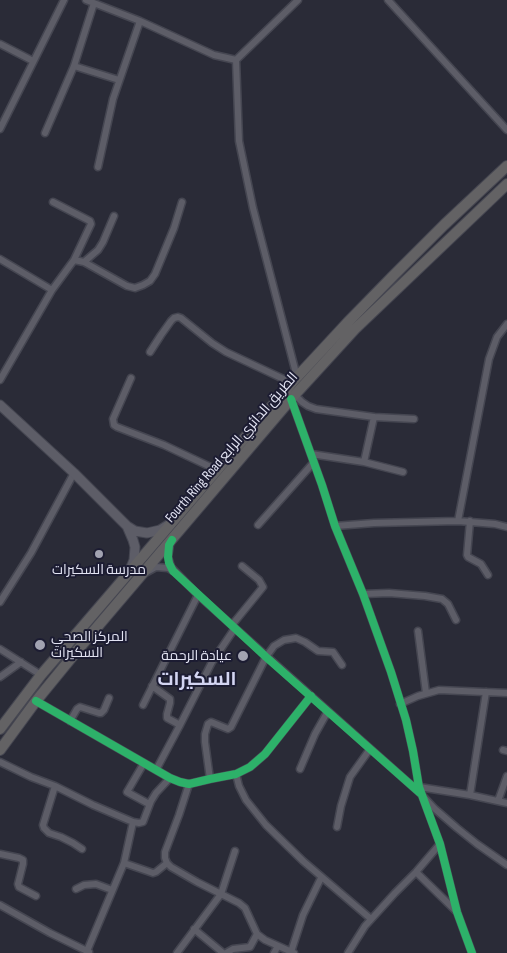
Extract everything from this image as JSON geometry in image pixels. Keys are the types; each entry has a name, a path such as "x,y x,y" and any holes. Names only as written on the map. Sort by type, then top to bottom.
{"main road":[{"name":"Fourth Ring Road الطريق الدائري الرابع","path":"0,750 36,701 352,325 444,225 507,166"},
{"name":"Fourth Ring Road الطريق الدائري الرابع","path":"0,729 41,675 294,380 507,184"},
{"path":"0,405 74,473 127,526 135,531 147,533 160,530 172,522"},
{"path":"127,526 134,540 135,547 134,560 128,573"}],"street":[{"path":"0,129 2,120 64,0"},
{"path":"86,0 140,21 214,54 236,60"},
{"path":"294,380 239,141 236,60 298,0"},
{"path":"388,0 507,132"},
{"path":"45,133 74,66 94,3"},
{"path":"98,167 113,99 140,21"},
{"path":"0,44 33,62"},
{"path":"74,66 119,80"},
{"path":"0,380 52,290 74,260 92,224 90,221 53,202"},
{"path":"74,260 84,262 127,286 135,288 143,285 150,281 155,274 174,228 182,202"},
{"path":"84,262 98,250 114,216"},
{"path":"0,259 52,290"},
{"path":"150,352 171,321 178,317 226,352 294,380"},
{"path":"458,521 489,358 498,337 507,324"},
{"path":"131,378 113,419 114,425 217,470"},
{"path":"293,397 316,409 374,417 414,419"},
{"path":"293,397 335,526 364,594 400,704 411,743 420,790 440,844 457,912 472,953"},
{"path":"364,462 374,417"},
{"path":"311,454 364,462 403,472"},
{"path":"258,525 314,462"},
{"path":"0,602 31,553 74,473"},
{"path":"335,526 382,522 458,521 495,524 507,527"},
{"path":"470,522 468,557 481,564 488,575"},
{"path":"172,540 169,545 168,557 174,571 266,657 370,749 420,790 435,809 477,844 507,865"},
{"path":"156,770 212,662 233,626 263,587 259,580 242,566"},
{"path":"140,577 156,568 162,567 174,571"},
{"path":"364,594 389,593 442,599 448,604 456,620"},
{"path":"143,705 198,594"},
{"path":"418,631 426,693"},
{"path":"210,779 205,742 208,724 211,722 228,729 231,727 266,657 274,646 284,640 296,638 318,651 332,652 342,665"},
{"path":"0,649 41,675"},
{"path":"0,677 21,662"},
{"path":"152,686 170,699 167,718 180,725"},
{"path":"400,704 426,693 439,690 507,692"},
{"path":"470,795 486,692"},
{"path":"36,701 170,778 189,784 236,774 250,767 265,754 311,696"},
{"path":"70,721 80,707 99,714 104,710 108,698"},
{"path":"300,768 315,734 328,711"},
{"path":"337,827 340,806 350,777 370,749"},
{"path":"0,762 55,786 92,805 138,823 143,822 149,804 170,778"},
{"path":"144,763 127,792 149,804"},
{"path":"236,774 238,786 246,800 266,825 303,862 370,920"},
{"path":"498,801 507,776"},
{"path":"189,784 165,852 167,863 170,867 239,903 245,908 258,934 265,940 293,952 303,915 321,878"},
{"path":"55,786 43,825 44,828 49,833 73,842 82,849"},
{"path":"420,790 470,795 507,803"},
{"path":"0,905 88,952 124,862 133,822"},
{"path":"348,953 370,920 440,844"},
{"path":"177,953 221,894 235,850"},
{"path":"0,854 23,860 24,864 18,884 19,887 36,896"},
{"path":"124,862 153,873 167,863"},
{"path":"416,872 457,912"},
{"path":"76,889 84,885 96,884 112,890"},
{"path":"194,930 224,953 233,949 250,946 258,934"},
{"path":"274,953 278,946"}],"cycle path":[{"path":"291,399 335,526 363,594 391,672 406,720 419,787 440,844 457,912 472,953"},
{"path":"172,540 169,545 168,557 173,571 266,657 420,793"},
{"path":"36,701 170,778 189,784 236,774 250,767 265,754 311,696"}],"place":[{"name":"مدرسة السكيرات","path":"99,554"},
{"name":"المركز الصحي السكيرات","path":"40,645"},
{"name":"عيادة الرحمة","path":"243,656"}],"district":[{"name":"السكيرات","path":"197,680"}]}
